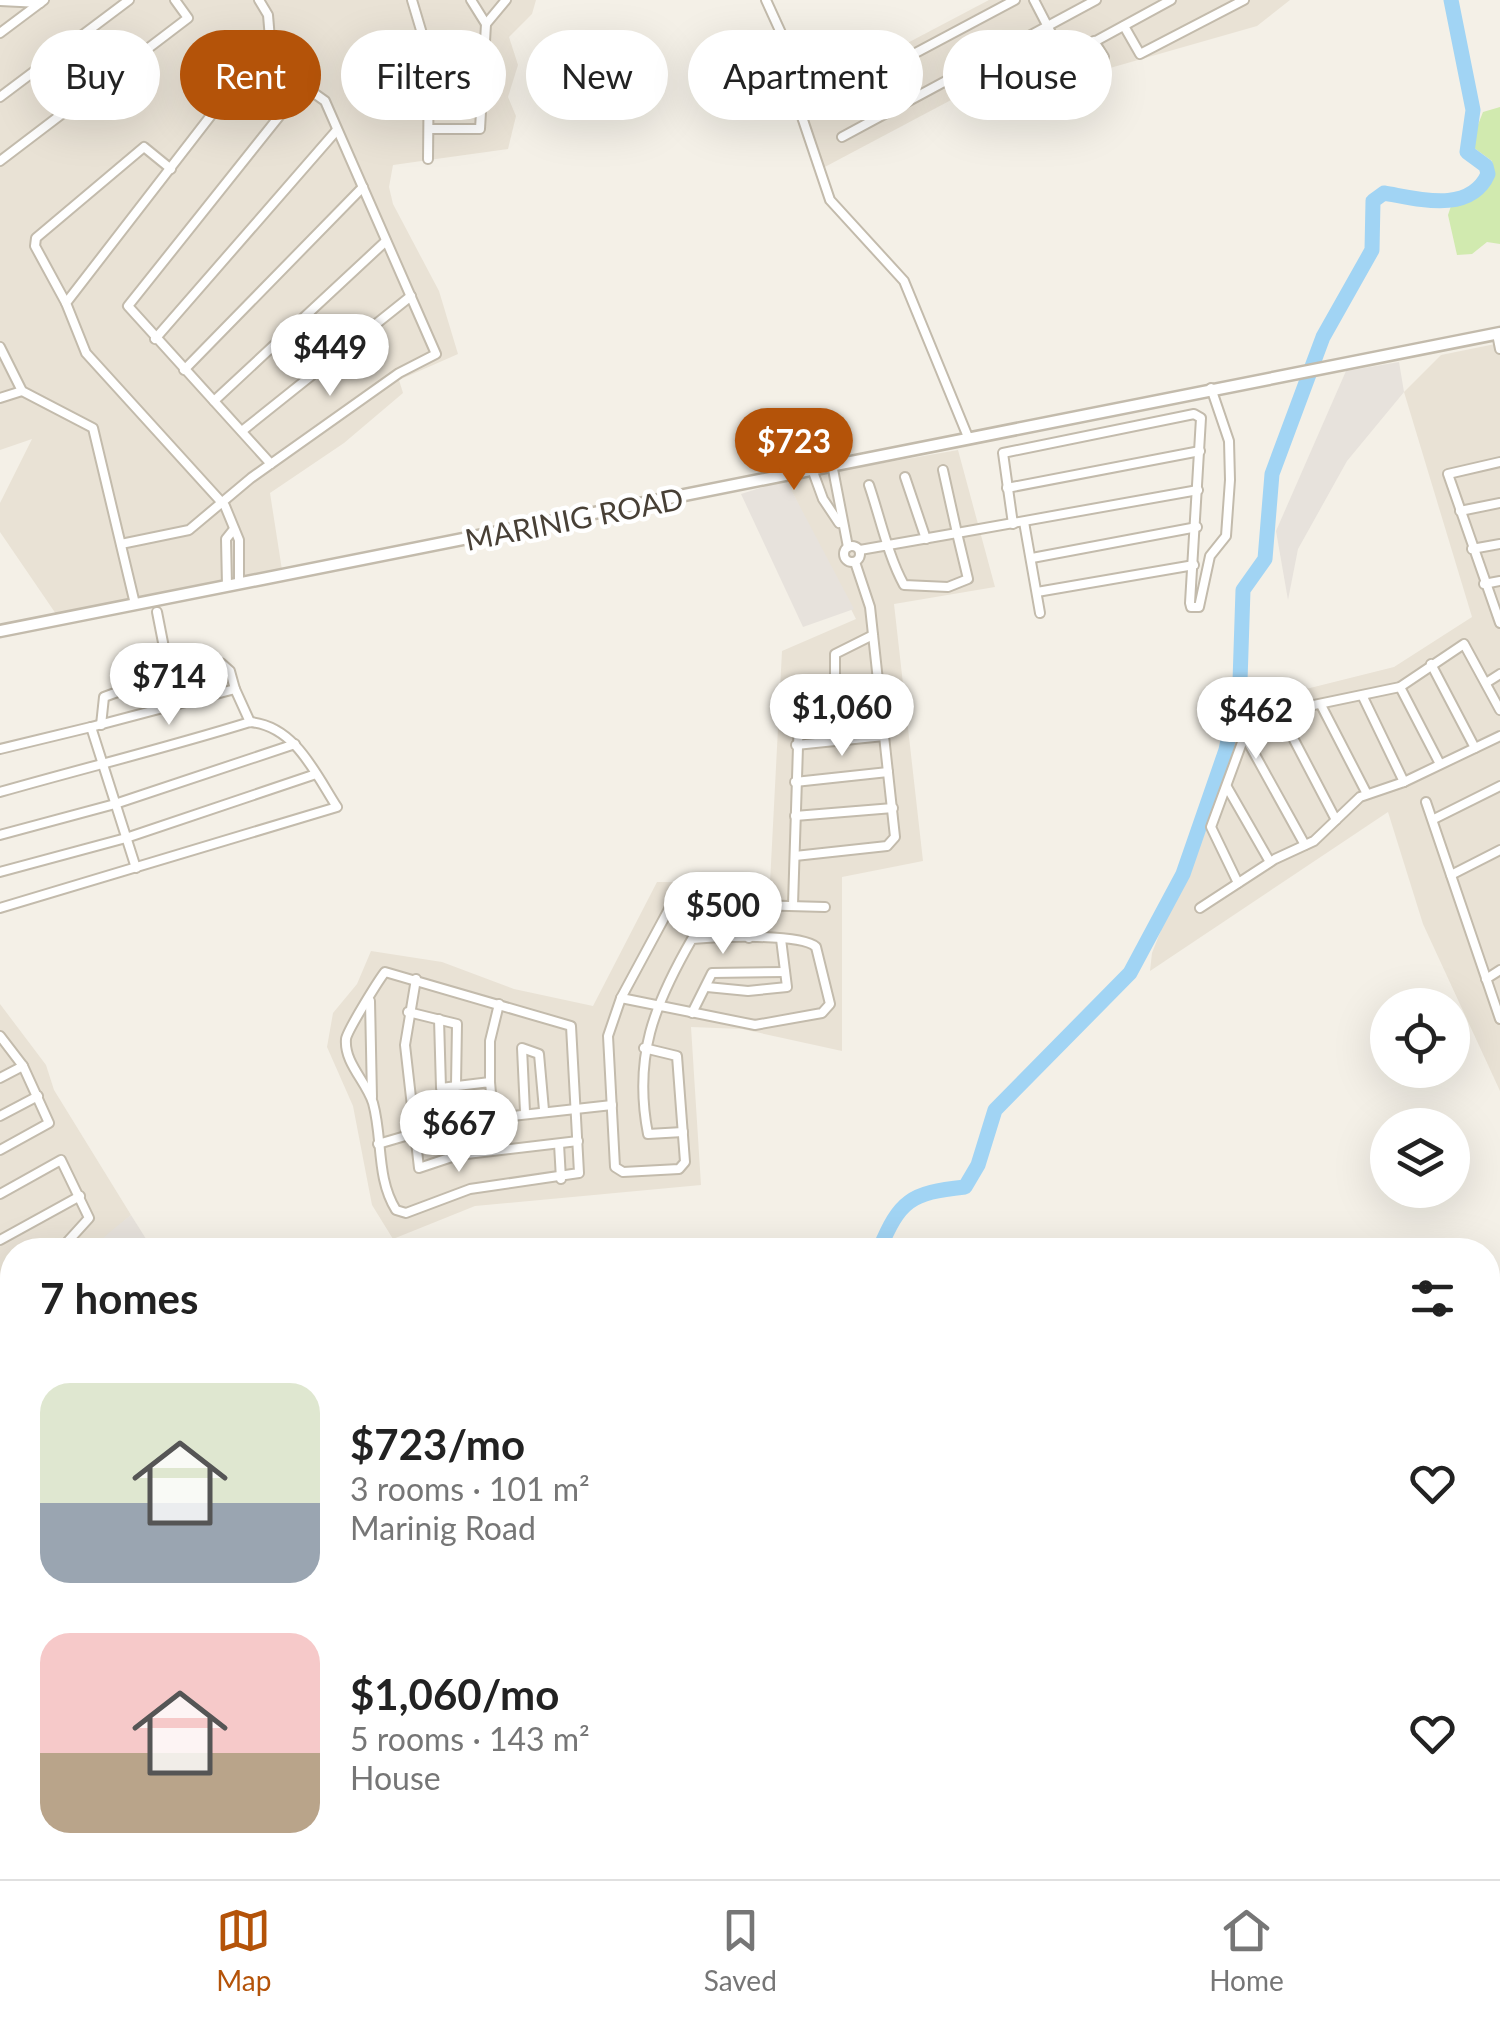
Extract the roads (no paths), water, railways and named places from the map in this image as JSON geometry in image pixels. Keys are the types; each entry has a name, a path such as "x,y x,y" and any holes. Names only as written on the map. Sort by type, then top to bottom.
{"street":[{"path":"0,97 129,0"},
{"path":"0,160 188,18 175,0"},
{"path":"66,302 270,38 268,16 258,0"},
{"path":"412,0 429,57 428,159"},
{"path":"429,129 480,129 486,24 471,0"},
{"path":"486,24 506,0"},
{"path":"766,0 780,30"},
{"path":"923,49 1015,0"},
{"path":"1034,0 1049,30"},
{"path":"842,137 1096,0"},
{"path":"1112,32 1171,0"},
{"path":"1124,26 1140,54 1244,0"},
{"path":"0,1 42,2"},
{"path":"0,33 42,2"},
{"path":"121,544 189,530 220,500 271,464 399,373 436,354 321,94 311,90 292,99 128,306 271,464"},
{"path":"803,120 830,200 904,281 968,437"},
{"path":"155,339 337,130"},
{"path":"170,169 144,146 36,238 35,246 66,302 86,354 220,500 234,529 226,540 233,585"},
{"path":"184,370 362,187"},
{"path":"214,401 386,240"},
{"path":"242,431 411,296"},
{"path":"1499,334 1500,349"},
{"name":"MARINIG ROAD","path":"0,631 1322,366 1499,334"},
{"path":"0,347 22,390 93,428 135,604"},
{"path":"1013,524 1002,458 1012,448 1180,414 1201,418 1190,603 1194,608 1202,604 1210,556 1226,536 1230,480 1229,441 1211,388"},
{"path":"0,398 22,390"},
{"path":"1007,488 1200,451"},
{"path":"1500,462 1448,474 1500,623"},
{"path":"832,464 841,526 848,546 844,556 855,562"},
{"path":"812,468 823,499 841,526"},
{"path":"869,485 904,586 959,586 968,579 943,470"},
{"path":"905,477 926,539"},
{"path":"848,546 860,550 891,548 980,528 1198,490"},
{"path":"1460,510 1500,503"},
{"path":"1024,522 1040,613"},
{"path":"1032,558 1196,527"},
{"path":"1472,550 1500,544"},
{"path":"794,856 893,844 873,635 855,562 860,550"},
{"path":"1037,592 1194,565"},
{"path":"1484,584 1500,582"},
{"path":"157,612 169,674"},
{"path":"835,703 835,654 873,635"},
{"path":"1238,883 1211,827 1251,718 1400,687 1464,644 1500,710"},
{"path":"136,868 103,763 96,726 104,697 169,674 222,662 230,671 250,722"},
{"path":"1431,664 1475,748"},
{"path":"1486,683 1500,674"},
{"path":"1400,687 1440,764"},
{"path":"0,749 234,689"},
{"path":"1363,697 1404,782"},
{"path":"793,905 796,744 801,710 880,698"},
{"path":"1321,706 1367,794"},
{"path":"1280,713 1336,820"},
{"path":"0,792 103,763 126,762 250,722 263,723 296,744 337,807 0,908"},
{"path":"1243,733 1305,844"},
{"path":"796,744 884,736"},
{"path":"1200,908 1305,844 1367,794 1404,782 1500,736"},
{"path":"0,835 115,804 296,744"},
{"path":"796,782 888,772"},
{"path":"0,872 126,838 316,774"},
{"path":"1434,819 1500,786"},
{"path":"1226,787 1270,862"},
{"path":"1426,802 1500,1019"},
{"path":"795,816 892,808"},
{"path":"1451,874 1500,850"},
{"path":"749,938 750,904"},
{"path":"644,1048 677,1056 683,1167 618,1171 608,1036 622,998 673,905 825,907"},
{"path":"622,998 655,1006 755,1025 828,1010 815,944 781,939 692,939 655,1006 644,1048 648,1134 683,1132"},
{"path":"707,988 782,988 788,984 781,939"},
{"path":"1486,979 1500,970"},
{"path":"370,1002 372,1102 386,1194 400,1213 470,1189 561,1179 580,1173 571,1026 385,972 370,1002 351,1021 346,1037 348,1056 372,1102"},
{"path":"692,1013 712,973 786,972"},
{"path":"416,979 404,1044 412,1136 419,1168 458,1156 578,1141"},
{"path":"1491,993 1500,987"},
{"path":"493,1116 490,1041 499,1004"},
{"path":"408,1012 458,1024 456,1085"},
{"path":"439,1019 440,1084 490,1082"},
{"path":"0,1036 22,1066 49,1123 0,1150"},
{"path":"525,1112 520,1048 539,1054 544,1110"},
{"path":"0,1078 22,1066"},
{"path":"0,1116 38,1096"},
{"path":"378,1144 493,1116 612,1104"},
{"path":"559,1144 561,1179"},
{"path":"0,1194 60,1160 90,1218 71,1238"},
{"path":"4,1238 80,1196"}],"waterway":[{"path":"885,1238 909,1202 931,1192 965,1187 978,1165 995,1110 1130,973 1183,874 1226,750 1240,681 1243,590 1265,559 1272,474 1323,337 1372,250 1373,201 1384,193 1426,200 1455,199 1480,187 1488,174 1486,166 1467,152 1473,110 1451,0"}]}
